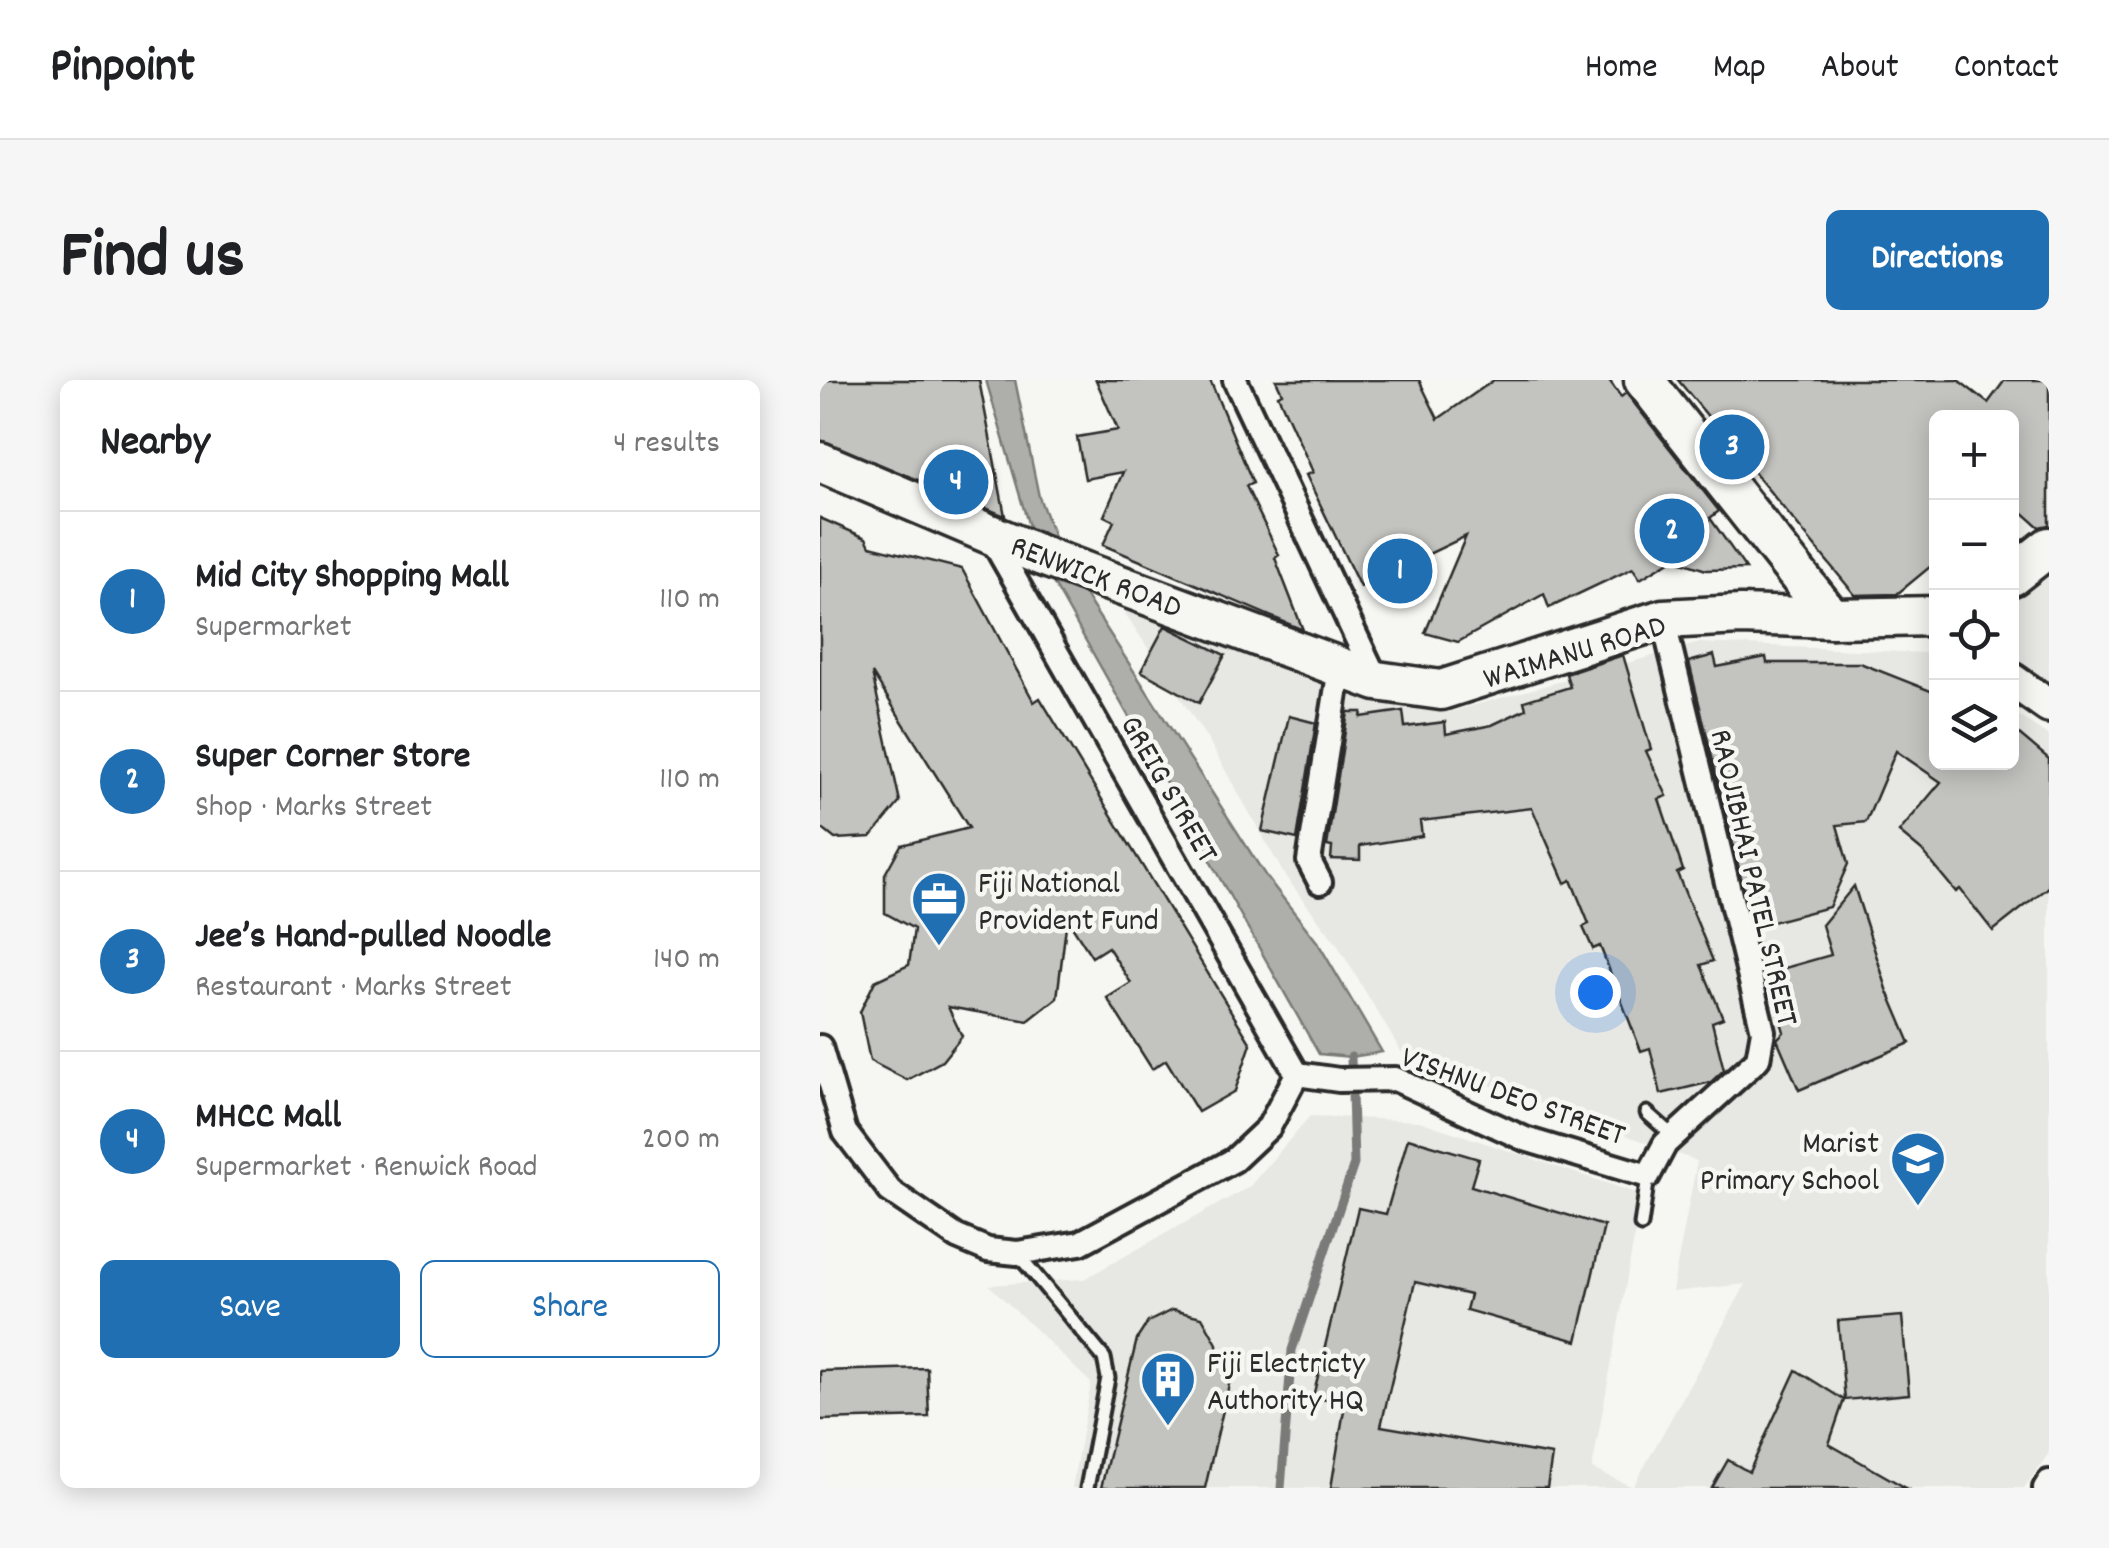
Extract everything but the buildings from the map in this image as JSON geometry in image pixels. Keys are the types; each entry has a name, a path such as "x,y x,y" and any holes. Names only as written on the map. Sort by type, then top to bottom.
{"main road":[{"path":"1644,380 1832,618"},
{"name":"RENWICK ROAD","path":"820,462 1037,554 1377,682"},
{"path":"2019,571 2049,547"},
{"name":"WAIMANU ROAD","path":"1377,682 1441,690 1664,619 1741,615 1929,616"},
{"path":"2019,685 2049,706"}],"street":[{"path":"1235,380 1377,682"},
{"name":"GREIG STREET","path":"989,534 1297,1074"},
{"name":"RAOJIBHAI PATEL STREET","path":"1648,1176 1673,1136 1758,1059 1763,1031 1664,619"},
{"path":"1320,882 1309,861 1340,668"},
{"path":"820,1047 845,1132 890,1192 957,1237 988,1250 1017,1252 1080,1243 1234,1160 1269,1127 1297,1074"},
{"name":"VISHNU DEO STREET","path":"1297,1074 1339,1080 1395,1079 1524,1139 1648,1176"},
{"path":"2044,1488 2049,1482"}],"lane":[{"path":"1646,1113 1673,1136"},
{"name":"RAOJIBHAI PATEL STREET","path":"1642,1225 1648,1176"},
{"path":"1017,1252 1104,1358 1108,1378 1087,1488"}],"shaded area":[{"path":"986,380 1015,380 1039,497 1063,561 1265,875 1318,943 1382,1052 1351,1057 1319,1054 1037,554"},
{"path":"2049,557 2049,698 2019,676 2019,577"},
{"path":"1123,610 1374,699 1450,712 1700,643 1924,653 1929,656 1929,770 2019,770 2019,716 2049,736 2049,1453 2024,1488 1072,1488 1091,1383 989,1285 1084,1279 1249,1187 1310,1116 1419,1121 1642,1195 1592,1469 1633,1487 1746,1284 1672,1292 1697,1161 1402,1053 1337,944 1285,876 1210,743"}],"waterway":[{"path":"1281,1488 1292,1350 1354,1164 1351,1057"}],"place":[{"name":"Jee’s Hand-pulled Noodle","path":"1732,447"},
{"name":"MHCC Mall","path":"956,482"},
{"name":"Super Corner Store","path":"1672,531"},
{"name":"Mid City Shopping Mall","path":"1400,571"},
{"name":"Fiji National Provident Fund","path":"939,948"},
{"name":"Marist Primary School","path":"1918,1208"},
{"name":"Fiji Electricty Authority HQ","path":"1168,1428"}]}
